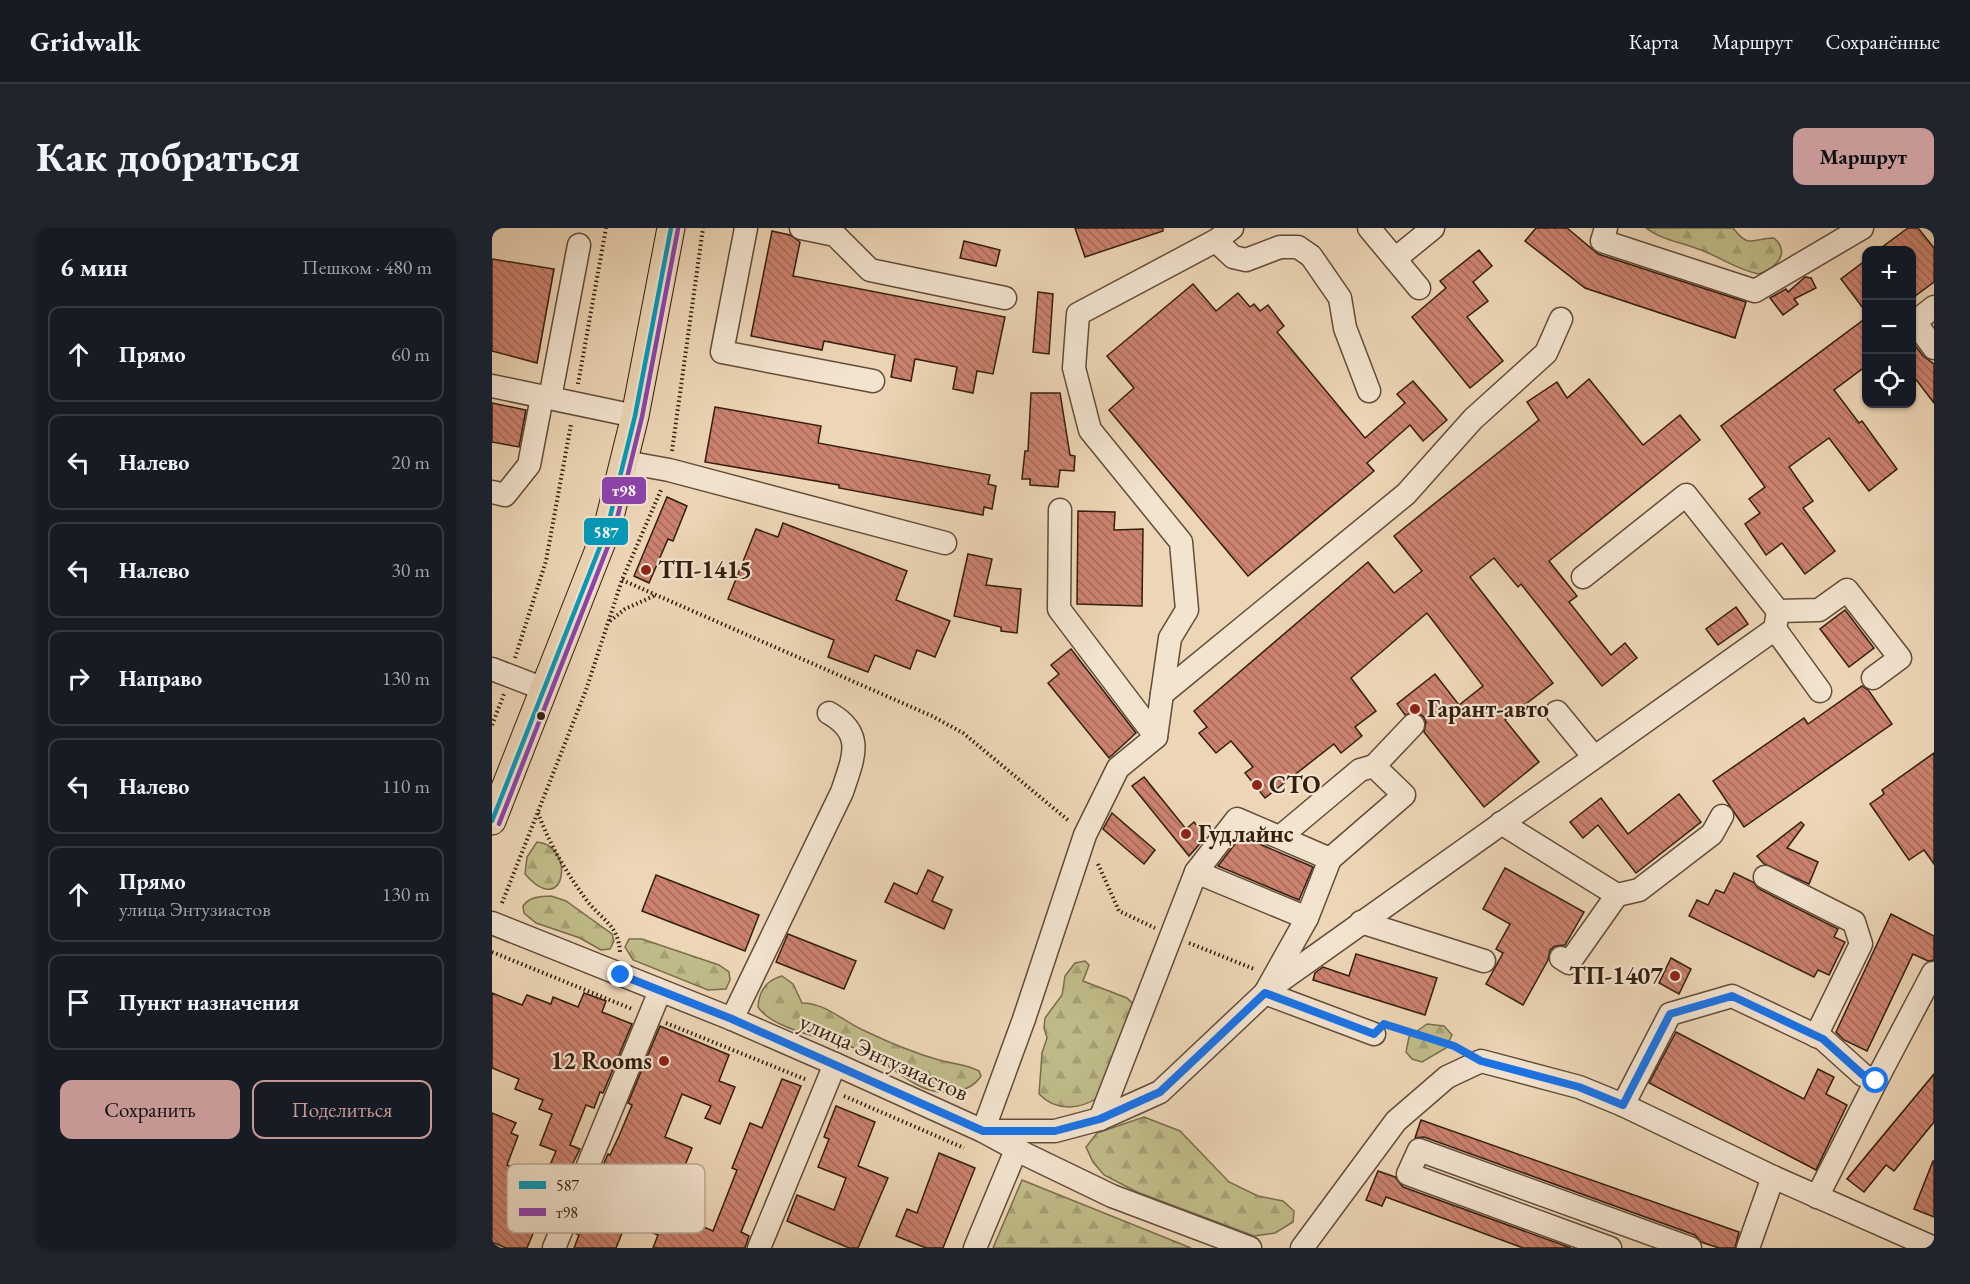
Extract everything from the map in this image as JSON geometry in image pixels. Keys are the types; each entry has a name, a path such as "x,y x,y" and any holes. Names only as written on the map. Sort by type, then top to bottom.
{"main road":[{"path":"492,821 499,780 544,689 608,529 635,416 672,228"}],"street":[{"path":"746,228 722,352 873,381"},
{"path":"801,228 835,235 870,270 1005,298"},
{"path":"1369,228 1419,288"},
{"path":"1395,259 1433,228"},
{"path":"1606,228 1602,241 1755,291 1855,229"},
{"path":"1369,391 1345,328 1340,298 1311,256 1298,248 1280,247 1246,260 1233,257 1224,234 1078,314 1074,368 1090,430 1181,542 1187,610 1170,638 1156,737 1118,768 1085,835 1024,1019 983,1131 1055,1131 1100,1119 1160,1092 1269,985 1594,757 1776,620 1819,610 1847,590 1900,658 1873,678"},
{"path":"492,492 505,495 529,465 579,244"},
{"path":"1934,307 1914,322 1934,348"},
{"path":"1162,694 1406,494 1473,419 1546,353 1561,319"},
{"path":"492,386 635,416"},
{"path":"625,462 669,470 945,543"},
{"path":"1583,577 1686,495 1776,620 1820,691"},
{"path":"1060,510 1059,609 1156,737"},
{"path":"501,672 544,689"},
{"path":"1557,712 1594,757"},
{"path":"732,1019 842,792 852,762 854,743 851,730 843,721 829,713"},
{"path":"1280,837 1360,770 1374,766 1413,725"},
{"path":"1269,985 1306,918 1330,859 1404,795 1374,766"},
{"path":"1561,958 1569,963 1617,895 1639,890 1712,834 1722,816"},
{"path":"1100,1119 1164,942 1196,872 1237,819 1330,859"},
{"path":"1501,823 1617,895"},
{"path":"1196,872 1306,918"},
{"path":"1765,877 1854,921 1861,944 1816,1036"},
{"name":"улица Энтузиастов","path":"497,913 621,975 732,1019 983,1131 1016,1150 1112,1196 1250,1248"},
{"path":"1361,922 1484,962"},
{"path":"1817,1197 1933,973"},
{"path":"1269,985 1374,1034"},
{"path":"589,1164 660,991"},
{"path":"1623,1105 1670,1014 1732,996 1816,1036 1863,1075 1876,1081"},
{"path":"1302,1248 1396,1121 1447,1077 1481,1061 1579,1087 1623,1105 1773,1177 1934,1248"},
{"path":"759,1248 835,1064"},
{"path":"975,1248 1016,1150"},
{"path":"1610,1248 1408,1173 1419,1150 1690,1248"},
{"path":"1748,1248 1773,1177"},
{"path":"554,1248 560,1233"}],"path":[{"path":"492,725 501,672 546,561 606,228"},
{"path":"497,913 586,690 622,580 669,470 703,228"},
{"path":"622,580 932,716 963,733 1085,835 1119,911 1164,942 1269,985"},
{"path":"609,621 625,609 657,595"},
{"path":"537,812 545,834 585,899 616,932 620,943 621,975"},
{"path":"492,952 825,1088 969,1150"},
{"path":"1374,1034 1384,1024 1454,1046 1481,1061"}],"green space":[{"path":"1646,228 1733,228 1748,241 1774,238 1779,244 1781,254 1776,264 1759,274 1665,238"},
{"path":"537,842 549,846 557,855 561,866 561,877 557,885 550,889 539,886 525,874 527,857"},
{"path":"551,896 566,901 612,934 614,941 610,949 601,950 580,938 536,923 524,913 523,906 529,900"},
{"path":"629,939 642,939 719,965 729,972 730,980 726,989 708,990 633,960 625,947"},
{"path":"1085,961 1089,965 1083,981 1127,998 1136,1007 1097,1098 1083,1105 1060,1106 1045,1100 1039,1094 1042,1053 1047,1038 1044,1028 1045,1018 1062,995 1065,976 1075,963"},
{"path":"782,976 793,984 802,1003 827,1009 883,1039 939,1060 964,1065 979,1071 981,1076 973,1085 964,1090 940,1092 930,1090 910,1081 863,1051 791,1029 777,1022 758,1007 764,987 772,980"},
{"path":"1427,1024 1444,1026 1452,1035 1446,1048 1422,1062 1412,1059 1406,1052 1409,1037"},
{"path":"1144,1117 1180,1131 1229,1182 1258,1196 1283,1201 1294,1211 1293,1222 1275,1233 1254,1236 1137,1192 1104,1175 1093,1162 1086,1147 1097,1133"},
{"path":"1022,1180 1191,1248 993,1248"}],"building":[{"path":"1075,228 1163,228 1163,231 1085,257"},
{"path":"1536,228 1567,228 1598,254 1746,302 1735,338 1585,288 1525,241"},
{"path":"1908,228 1918,228 1934,248 1934,282 1916,295 1916,246 1883,246"},
{"path":"772,231 790,235 800,242 793,276 1005,317 993,374 977,371 973,393 953,389 957,367 915,359 911,381 891,377 895,355 824,341 822,350 751,336"},
{"path":"964,241 1000,250 996,266 960,258"},
{"path":"1479,250 1492,266 1473,282 1488,301 1467,317 1503,361 1470,388 1412,317 1446,288 1440,281"},
{"path":"492,259 554,269 537,363 492,351"},
{"path":"1862,263 1862,307 1841,279"},
{"path":"1805,277 1811,278 1816,288 1794,299 1798,304 1783,315 1770,298 1786,289 1788,292"},
{"path":"1193,284 1216,311 1238,293 1250,307 1254,304 1260,311 1268,305 1284,326 1277,332 1365,438 1405,403 1397,394 1413,381 1447,420 1423,441 1410,425 1367,463 1374,471 1248,576 1109,410 1134,388 1107,356"},
{"path":"1038,292 1053,294 1049,354 1033,352"},
{"path":"1862,321 1862,369 1834,390 1859,423 1862,421 1897,469 1869,491 1829,438 1789,467 1813,501 1803,508 1835,551 1805,574 1782,543 1766,555 1745,524 1760,513 1749,499 1765,487 1721,426"},
{"path":"1916,347 1923,356 1934,364 1934,403 1916,380"},
{"path":"1589,379 1643,445 1680,415 1700,440 1549,561 1577,596 1569,602 1611,655 1625,643 1637,658 1602,686 1521,584 1518,587 1494,558 1470,577 1553,683 1505,720 1539,762 1484,807 1424,732 1426,722 1423,716 1416,712 1405,715 1397,704 1435,674 1459,705 1483,686 1427,613 1351,678 1376,711 1355,727 1362,736 1341,753 1334,744 1265,798 1245,773 1253,767 1231,741 1216,753 1199,733 1207,727 1194,711 1368,562 1394,593 1422,571 1394,536 1539,420 1527,402 1557,382 1567,398"},
{"path":"1031,393 1060,393 1070,455 1075,456 1074,471 1060,470 1058,487 1030,485 1030,479 1022,479 1025,451 1028,451"},
{"path":"492,403 526,410 519,447 492,442"},
{"path":"715,407 821,426 818,443 990,475 988,484 996,486 992,509 984,507 983,515 839,488 839,485 705,462"},
{"path":"667,497 687,506 673,541 668,539 649,583 634,576"},
{"path":"1078,511 1115,512 1114,530 1143,529 1142,606 1077,604"},
{"path":"783,523 907,571 896,600 950,621 935,657 917,650 910,669 875,655 868,672 828,657 834,640 728,599 756,529 778,537"},
{"path":"968,554 992,559 986,585 1021,589 1017,633 1001,631 1001,627 954,616"},
{"path":"1736,607 1748,624 1718,645 1706,629"},
{"path":"1845,610 1874,648 1849,667 1820,629"},
{"path":"1071,649 1136,733 1109,758 1048,683 1059,674 1051,665"},
{"path":"1862,686 1869,691 1892,724 1744,827 1713,781 1804,718 1808,724"},
{"path":"1934,753 1934,864 1924,850 1909,860 1870,804 1884,794 1882,790"},
{"path":"1144,777 1186,829 1194,822 1206,837 1189,856 1132,786"},
{"path":"1679,794 1701,822 1636,873 1598,825 1583,838 1570,822 1601,798 1628,834"},
{"path":"1112,813 1155,850 1144,864 1103,829"},
{"path":"1801,822 1804,825 1787,848 1818,862 1809,884 1764,864 1757,856"},
{"path":"1241,836 1313,867 1299,900 1218,866"},
{"path":"1505,868 1584,912 1565,945 1555,946 1550,950 1548,960 1523,1005 1486,984 1503,953 1496,949 1510,924 1483,909"},
{"path":"928,870 943,877 932,901 952,910 944,929 885,902 894,883 917,894"},
{"path":"1734,873 1753,882 1759,889 1838,929 1834,937 1845,942 1829,975 1818,970 1814,977 1689,916 1697,900 1708,905 1716,890 1724,893"},
{"path":"656,875 759,915 745,951 642,911"},
{"path":"1891,914 1934,936 1934,960 1928,961 1913,954 1867,1051 1844,1040 1836,1032"},
{"path":"788,934 856,961 844,989 776,962"},
{"path":"1356,954 1437,978 1425,1015 1313,980 1315,973 1323,967 1349,976"},
{"name":"ТП-1407","path":"1671,958 1691,969 1679,994 1659,983"},
{"path":"492,993 522,1005 527,995 551,1004 553,997 578,1007 584,993 606,1001 602,1012 632,1024 603,1093 600,1092 594,1108 586,1105 570,1145 580,1149 572,1164 550,1164 556,1151 540,1145 552,1114 539,1109 543,1100 515,1089 519,1079 492,1068"},
{"path":"660,1026 729,1055 719,1081 735,1087 720,1124 705,1118 711,1106 682,1094 665,1137 692,1148 686,1164 604,1164 632,1105 628,1103"},
{"path":"1676,1032 1804,1099 1818,1069 1834,1077 1826,1094 1847,1105 1816,1170 1649,1083"},
{"path":"1934,1074 1934,1122 1894,1171 1886,1165 1864,1192 1847,1179"},
{"path":"782,1079 801,1086 741,1232 749,1236 745,1248 653,1248 658,1235 653,1233 705,1233 705,1228 713,1231 737,1170 732,1168 750,1123 762,1128"},
{"path":"836,1106 875,1122 858,1166 888,1178 858,1248 849,1248 787,1221 797,1195 834,1210 846,1178 818,1167 829,1139 824,1137"},
{"path":"492,1113 516,1123 511,1133 518,1136 507,1164 507,1233 533,1233 527,1248 506,1248 492,1242"},
{"path":"1421,1120 1739,1232 1735,1248 1719,1248 1701,1242 1695,1235 1424,1137 1415,1138"},
{"path":"939,1153 975,1168 943,1248 926,1248 896,1236 907,1209 917,1213"},
{"path":"1934,1161 1934,1217 1914,1209"},
{"path":"1378,1171 1395,1177 1403,1187 1571,1248 1523,1248 1386,1197 1382,1206 1366,1200"},
{"path":"575,1233 622,1233 616,1248 574,1248 579,1235"}],"transit line":[{"name":"587","path":"492,821 607,529 635,416 671,228"},
{"name":"т98","path":"499,824 614,531 642,417 678,229"}],"place":[{"name":"ТП-1415","path":"646,570"},
{"name":"Гарант-авто","path":"1415,709"},
{"name":"СТО","path":"1257,785"},
{"name":"Гудлайнс","path":"1186,834"},
{"name":"ТП-1407","path":"1675,976"},
{"name":"12 Rooms","path":"664,1061"}],"route":[{"path":"621,975 732,1019 983,1131 1055,1131 1100,1119 1160,1092 1265,993 1374,1034 1384,1024 1454,1046 1481,1061 1579,1087 1623,1105 1670,1014 1732,996 1823,1039 1863,1075 1876,1081"}]}
